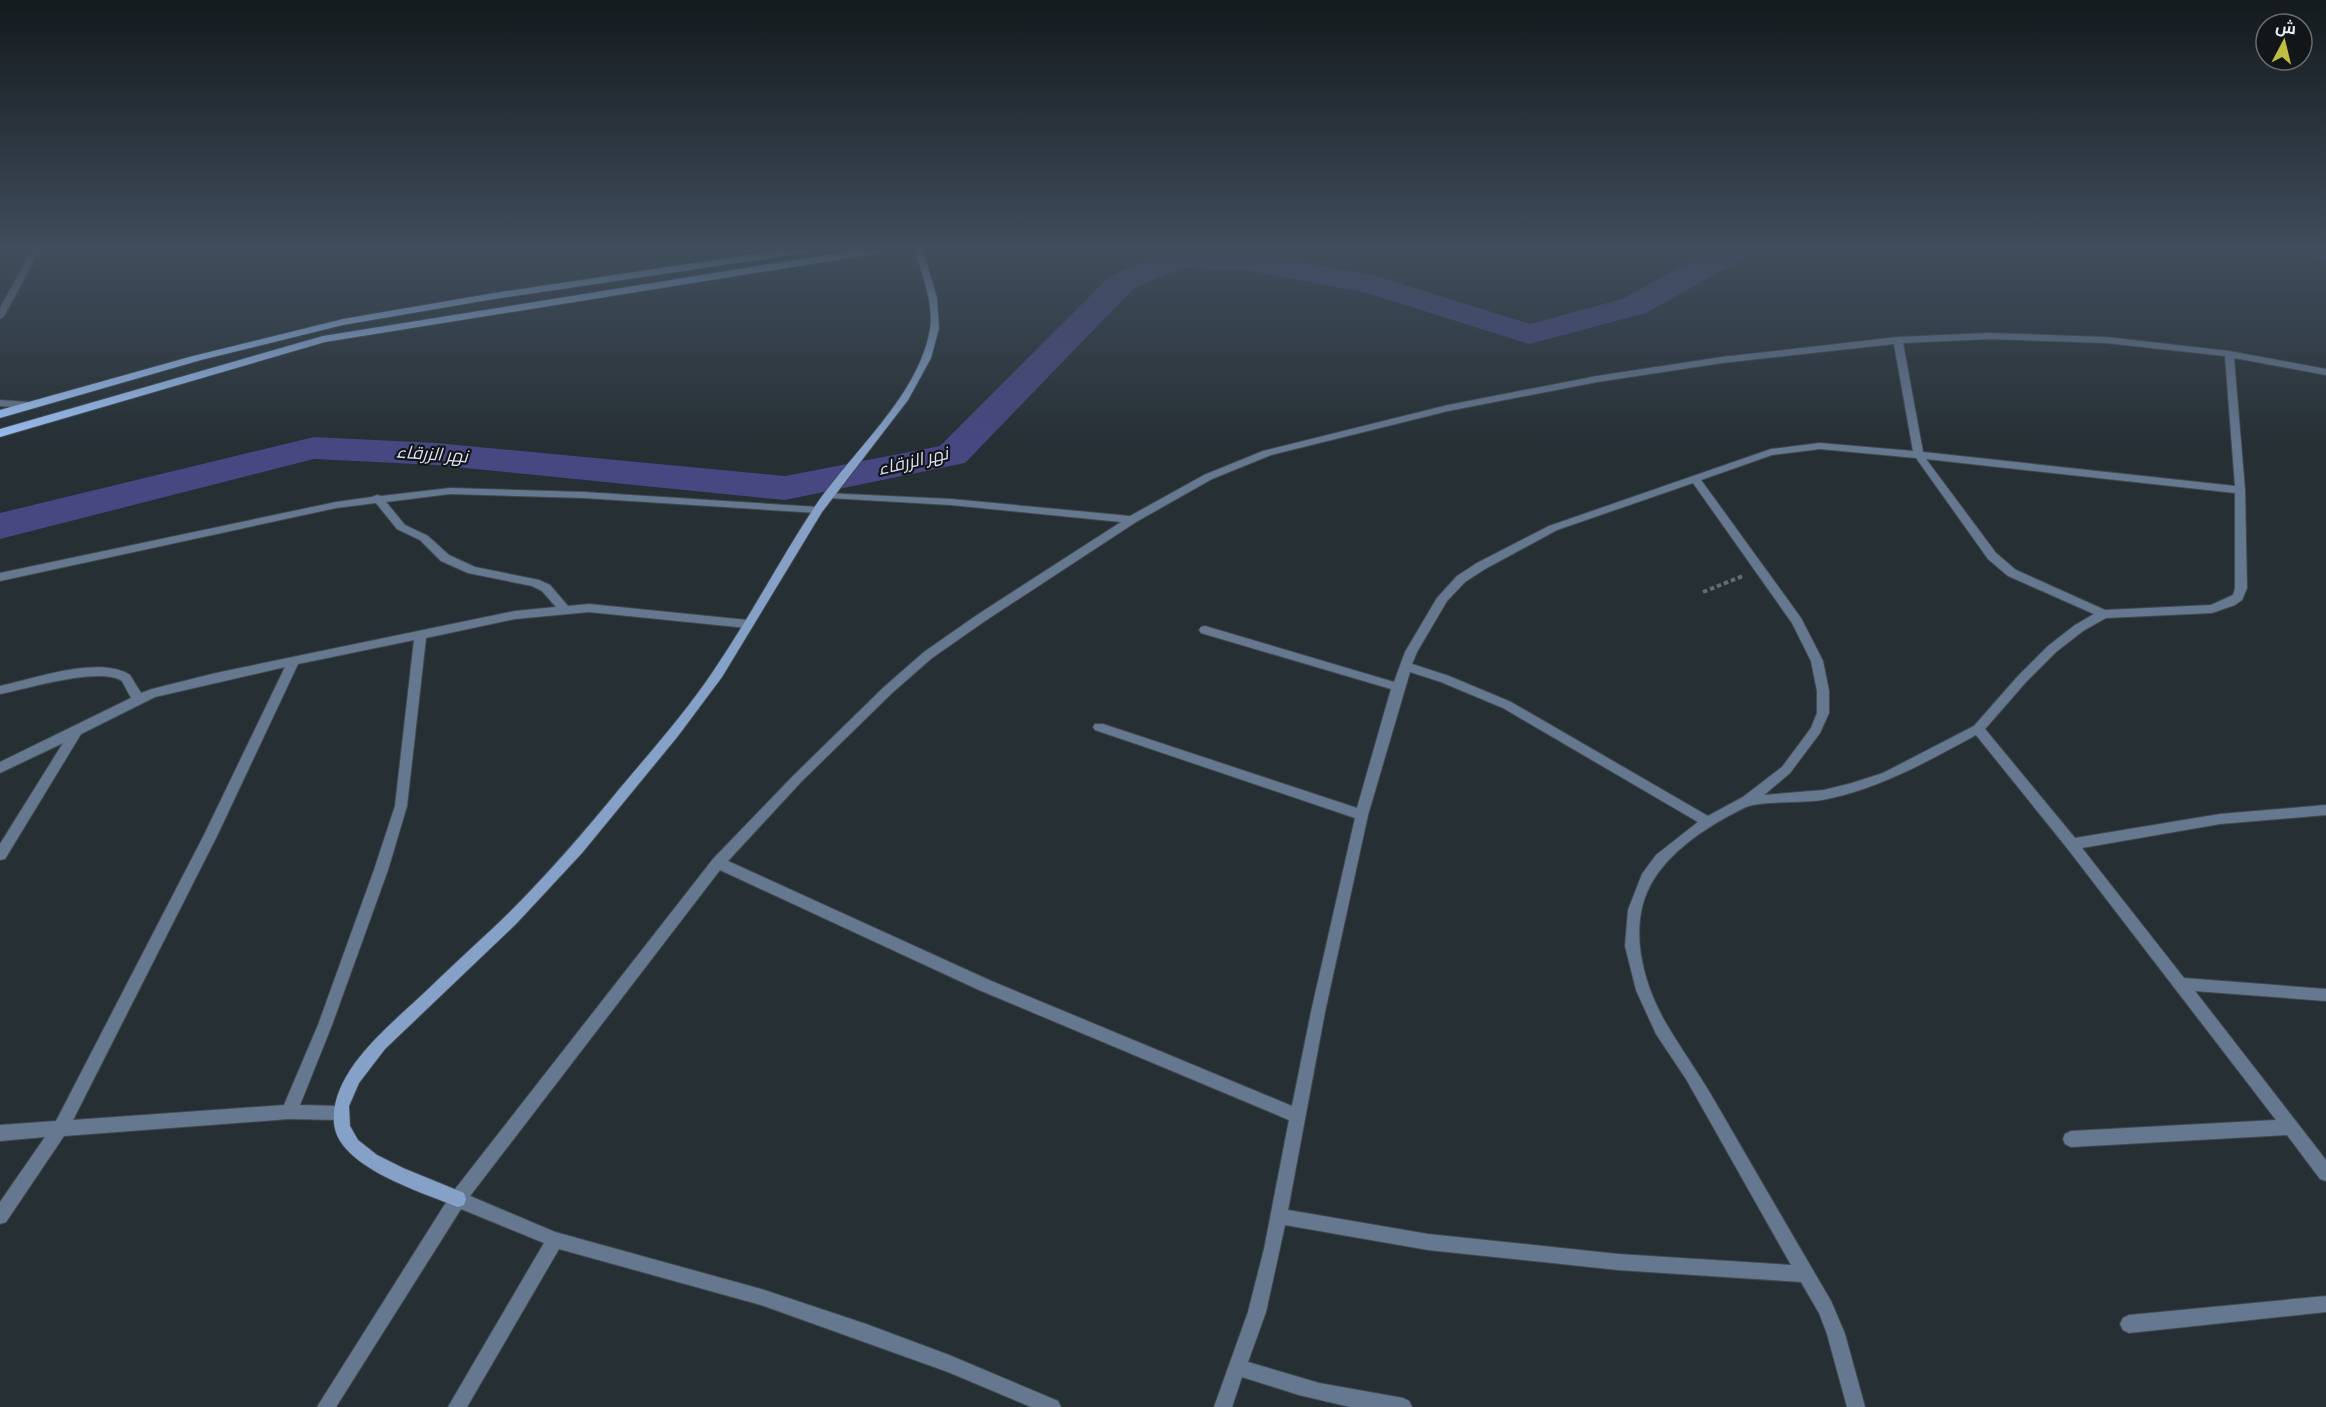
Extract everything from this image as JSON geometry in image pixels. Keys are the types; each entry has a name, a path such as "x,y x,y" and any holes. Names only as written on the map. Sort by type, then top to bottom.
{"main road":[{"path":"0,414 197,358 343,321 373,316"},
{"path":"0,433 323,339 453,316"},
{"path":"197,358 201,375"}],"street":[{"path":"934,316 935,328 926,358 911,389 818,510 698,703 630,786 511,920 365,1061 344,1094 340,1128 347,1141 370,1161 555,1240 761,1297 949,1364 1052,1407"},
{"path":"327,1407 458,1199 718,863 814,763 888,690 928,655 1132,520 1208,477 1235,464 1276,450 1370,426 1597,379 1722,360 1898,340 1971,336 2056,337 2152,344 2229,354 2326,372"},
{"path":"1898,340 1918,454 1962,517 2003,567 2029,583 2104,614 2206,610 2222,606 2238,597 2241,588 2240,490 2229,354"},
{"path":"0,403 28,405"},
{"path":"1223,1407 1257,1312 1362,815 1398,687 1411,652 1443,598 1461,579 1553,528 1756,456 1792,448 1837,447 1918,454 2240,490"},
{"path":"1695,479 1797,621 1817,661 1823,691 1823,713 1816,730 1786,770 1747,801 1708,822 1661,859 1647,878 1635,910 1632,946 1643,990 1661,1029 1691,1074 1807,1274 1836,1334 1856,1407"},
{"path":"0,578 185,536 377,498 450,490 818,510"},
{"path":"829,495 951,502 1132,520"},
{"path":"377,498 402,527 424,538 451,562 472,570 535,583 546,588 564,609"},
{"path":"0,768 138,699 196,682 515,615 564,609 622,610 747,624"},
{"path":"1747,801 1824,795 1853,788 1887,776 1978,729 2052,649 2079,628 2104,614"},
{"path":"1205,630 1398,687"},
{"path":"289,1112 326,1025 401,806 420,636"},
{"path":"0,1216 60,1129 205,846 294,661"},
{"path":"1406,666 1445,679 1507,705 1708,822"},
{"path":"0,690 102,672 120,674 130,682 138,699"},
{"path":"1099,727 1362,815"},
{"path":"1978,729 2072,844 2326,1173"},
{"path":"0,855 76,732"},
{"path":"2072,844 2220,819 2326,810"},
{"path":"718,863 984,986 1297,1116"},
{"path":"2180,984 2326,995"},
{"path":"0,1133 289,1112 340,1113"},
{"path":"2071,1139 2290,1126"},
{"path":"1278,1216 1428,1242 1618,1262 1807,1274"},
{"path":"457,1407 555,1240"},
{"path":"2130,1324 2326,1304"},
{"path":"1238,1367 1292,1386 1328,1395 1403,1407"}],"path":[{"path":"1703,592 1760,569"}],"waterway":[{"name":"نهر الزرقاء","path":"0,526 314,448 436,454 785,488 952,455 1089,316"},
{"name":"نهر الزرقاء","path":"1471,316 1529,334 1598,316"}]}
